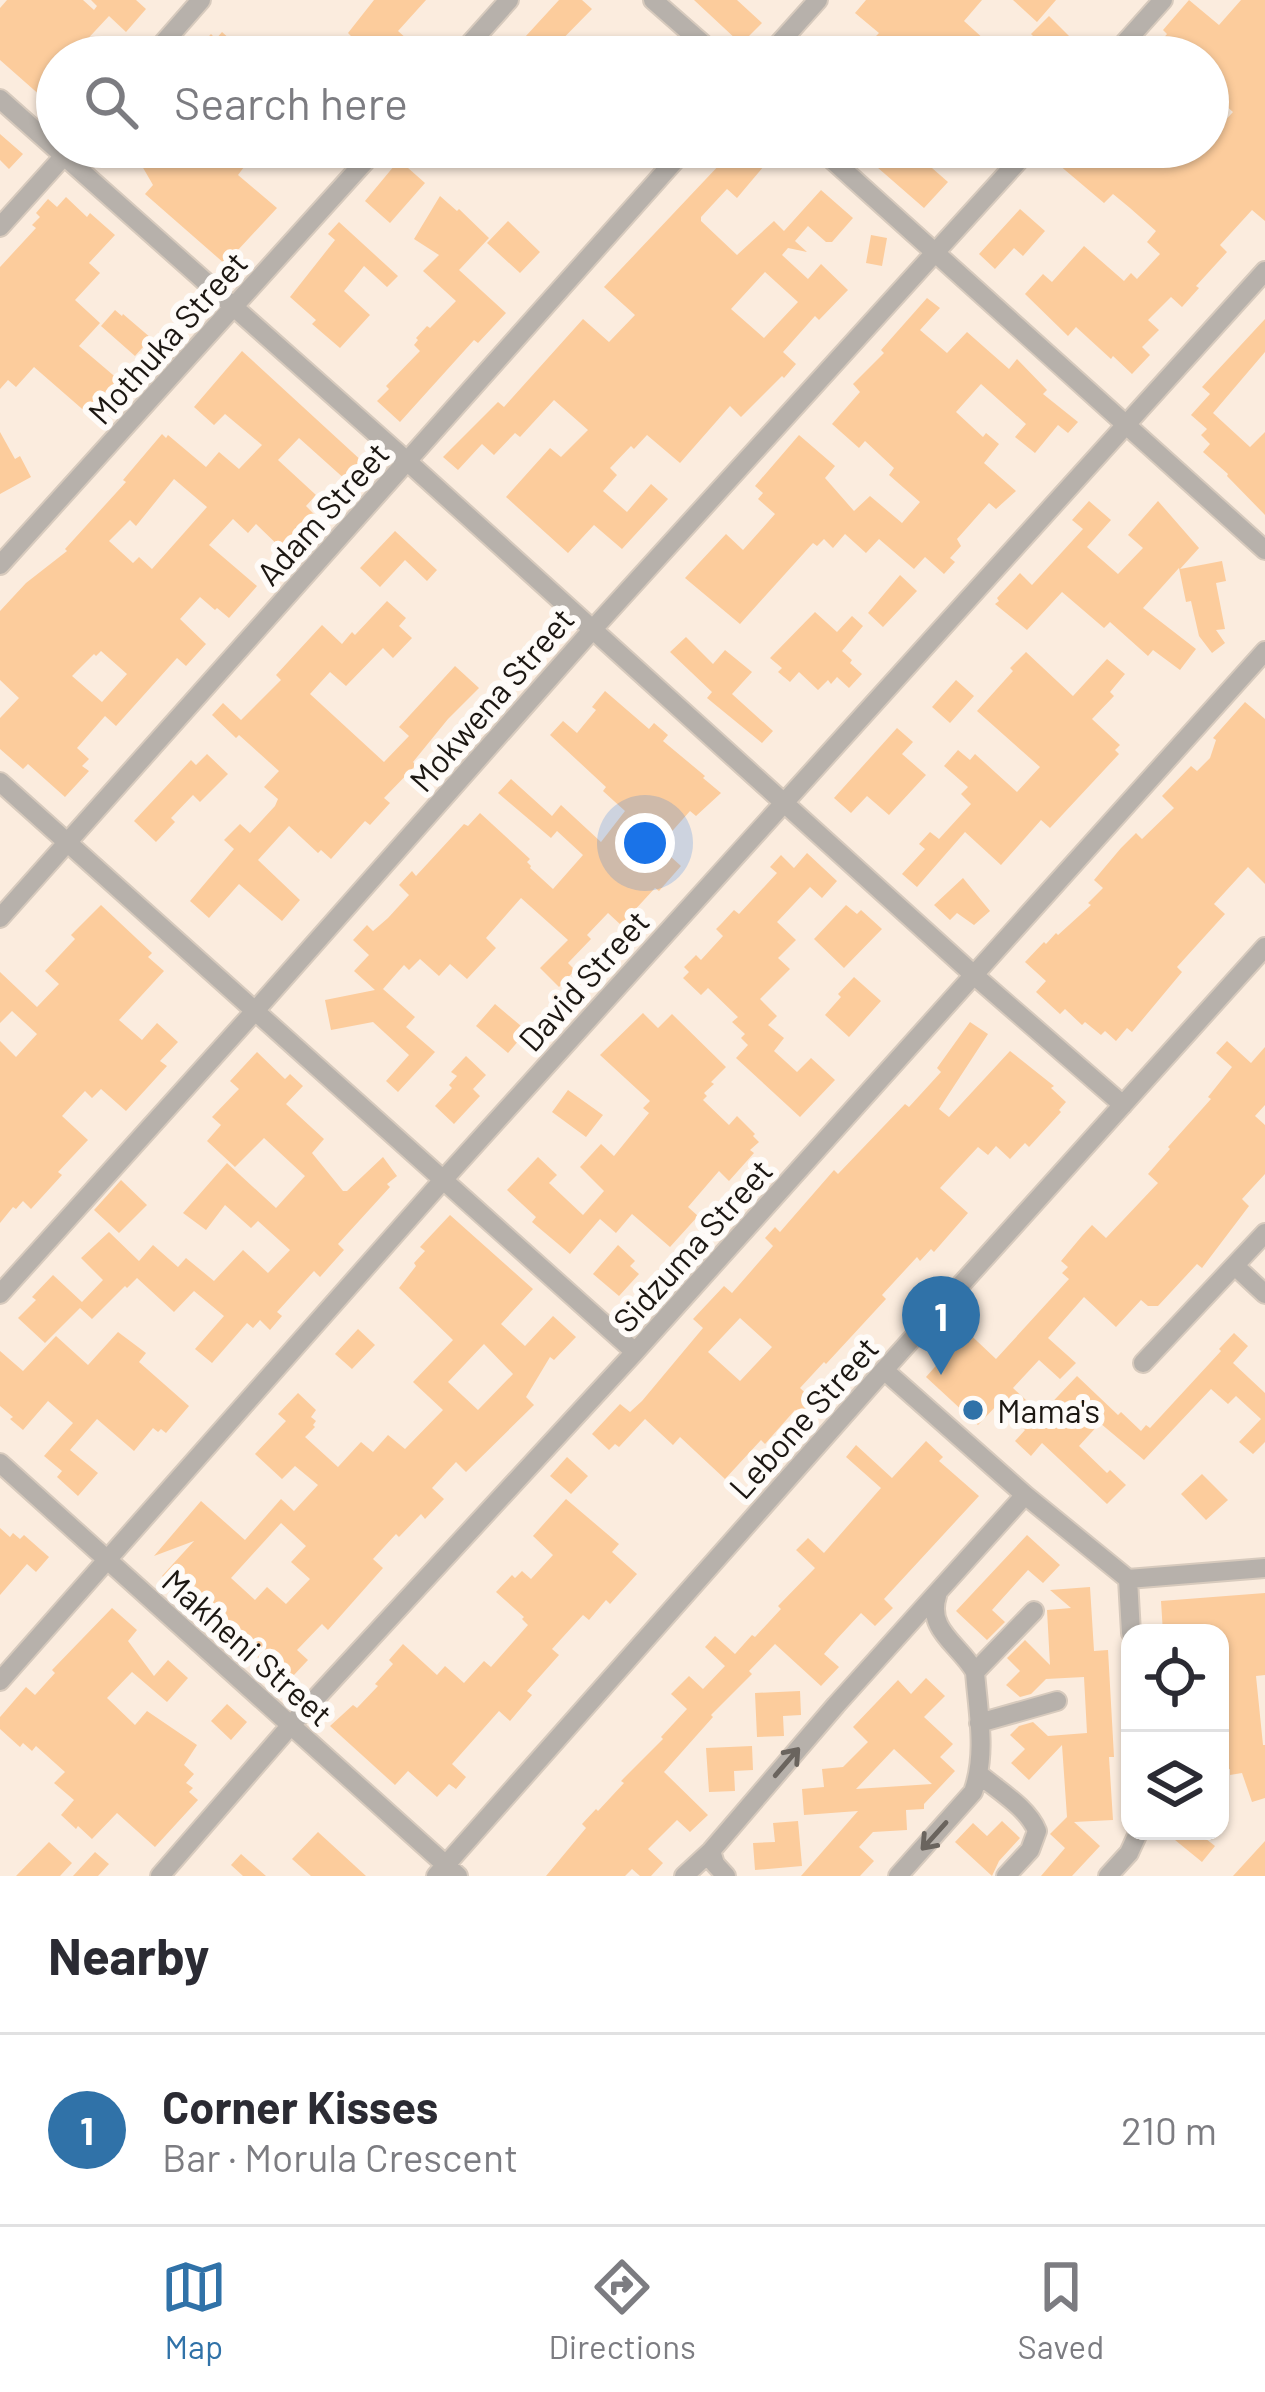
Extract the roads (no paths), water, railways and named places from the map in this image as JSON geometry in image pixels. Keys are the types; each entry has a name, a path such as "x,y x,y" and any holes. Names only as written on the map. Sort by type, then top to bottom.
{"street":[{"path":"169,36 201,0"},
{"path":"477,36 509,0"},
{"path":"653,0 694,36"},
{"path":"786,36 818,0"},
{"path":"1131,36 1163,0"},
{"path":"0,99 36,127"},
{"path":"0,227 53,168"},
{"path":"85,168 1123,1106"},
{"name":"Mothuka Street","path":"0,565 359,168"},
{"name":"Adam Street","path":"0,918 668,168"},
{"path":"841,168 1265,550"},
{"name":"Mokwena Street","path":"0,1294 592,629 1012,168"},
{"name":"David Street","path":"0,1681 443,1180 1265,271"},
{"name":"Sidzuma Street","path":"160,1876 291,1725 635,1352 1265,651"},
{"path":"0,782 635,1352"},
{"name":"Lebone Street","path":"446,1872 884,1370 1265,947"},
{"path":"1143,1363 1265,1233"},
{"path":"1235,1266 1265,1294"},
{"path":"884,1370 1128,1579 1265,1568"},
{"name":"Makheni Street","path":"0,1462 446,1872"},
{"path":"684,1876 1025,1495"},
{"path":"1128,1579 1130,1624"},
{"path":"898,1876 974,1792 980,1775 975,1672 941,1631 934,1607 938,1594"},
{"path":"975,1672 1034,1610"},
{"path":"979,1724 1057,1701"},
{"path":"980,1775 1026,1814 1037,1831 1030,1850 1006,1876"},
{"path":"1108,1876 1135,1840"},
{"path":"711,1851 726,1876"}],"place":[{"name":"Corner Kisses","path":"941,1375"},
{"name":"Mama's","path":"973,1410"}]}
